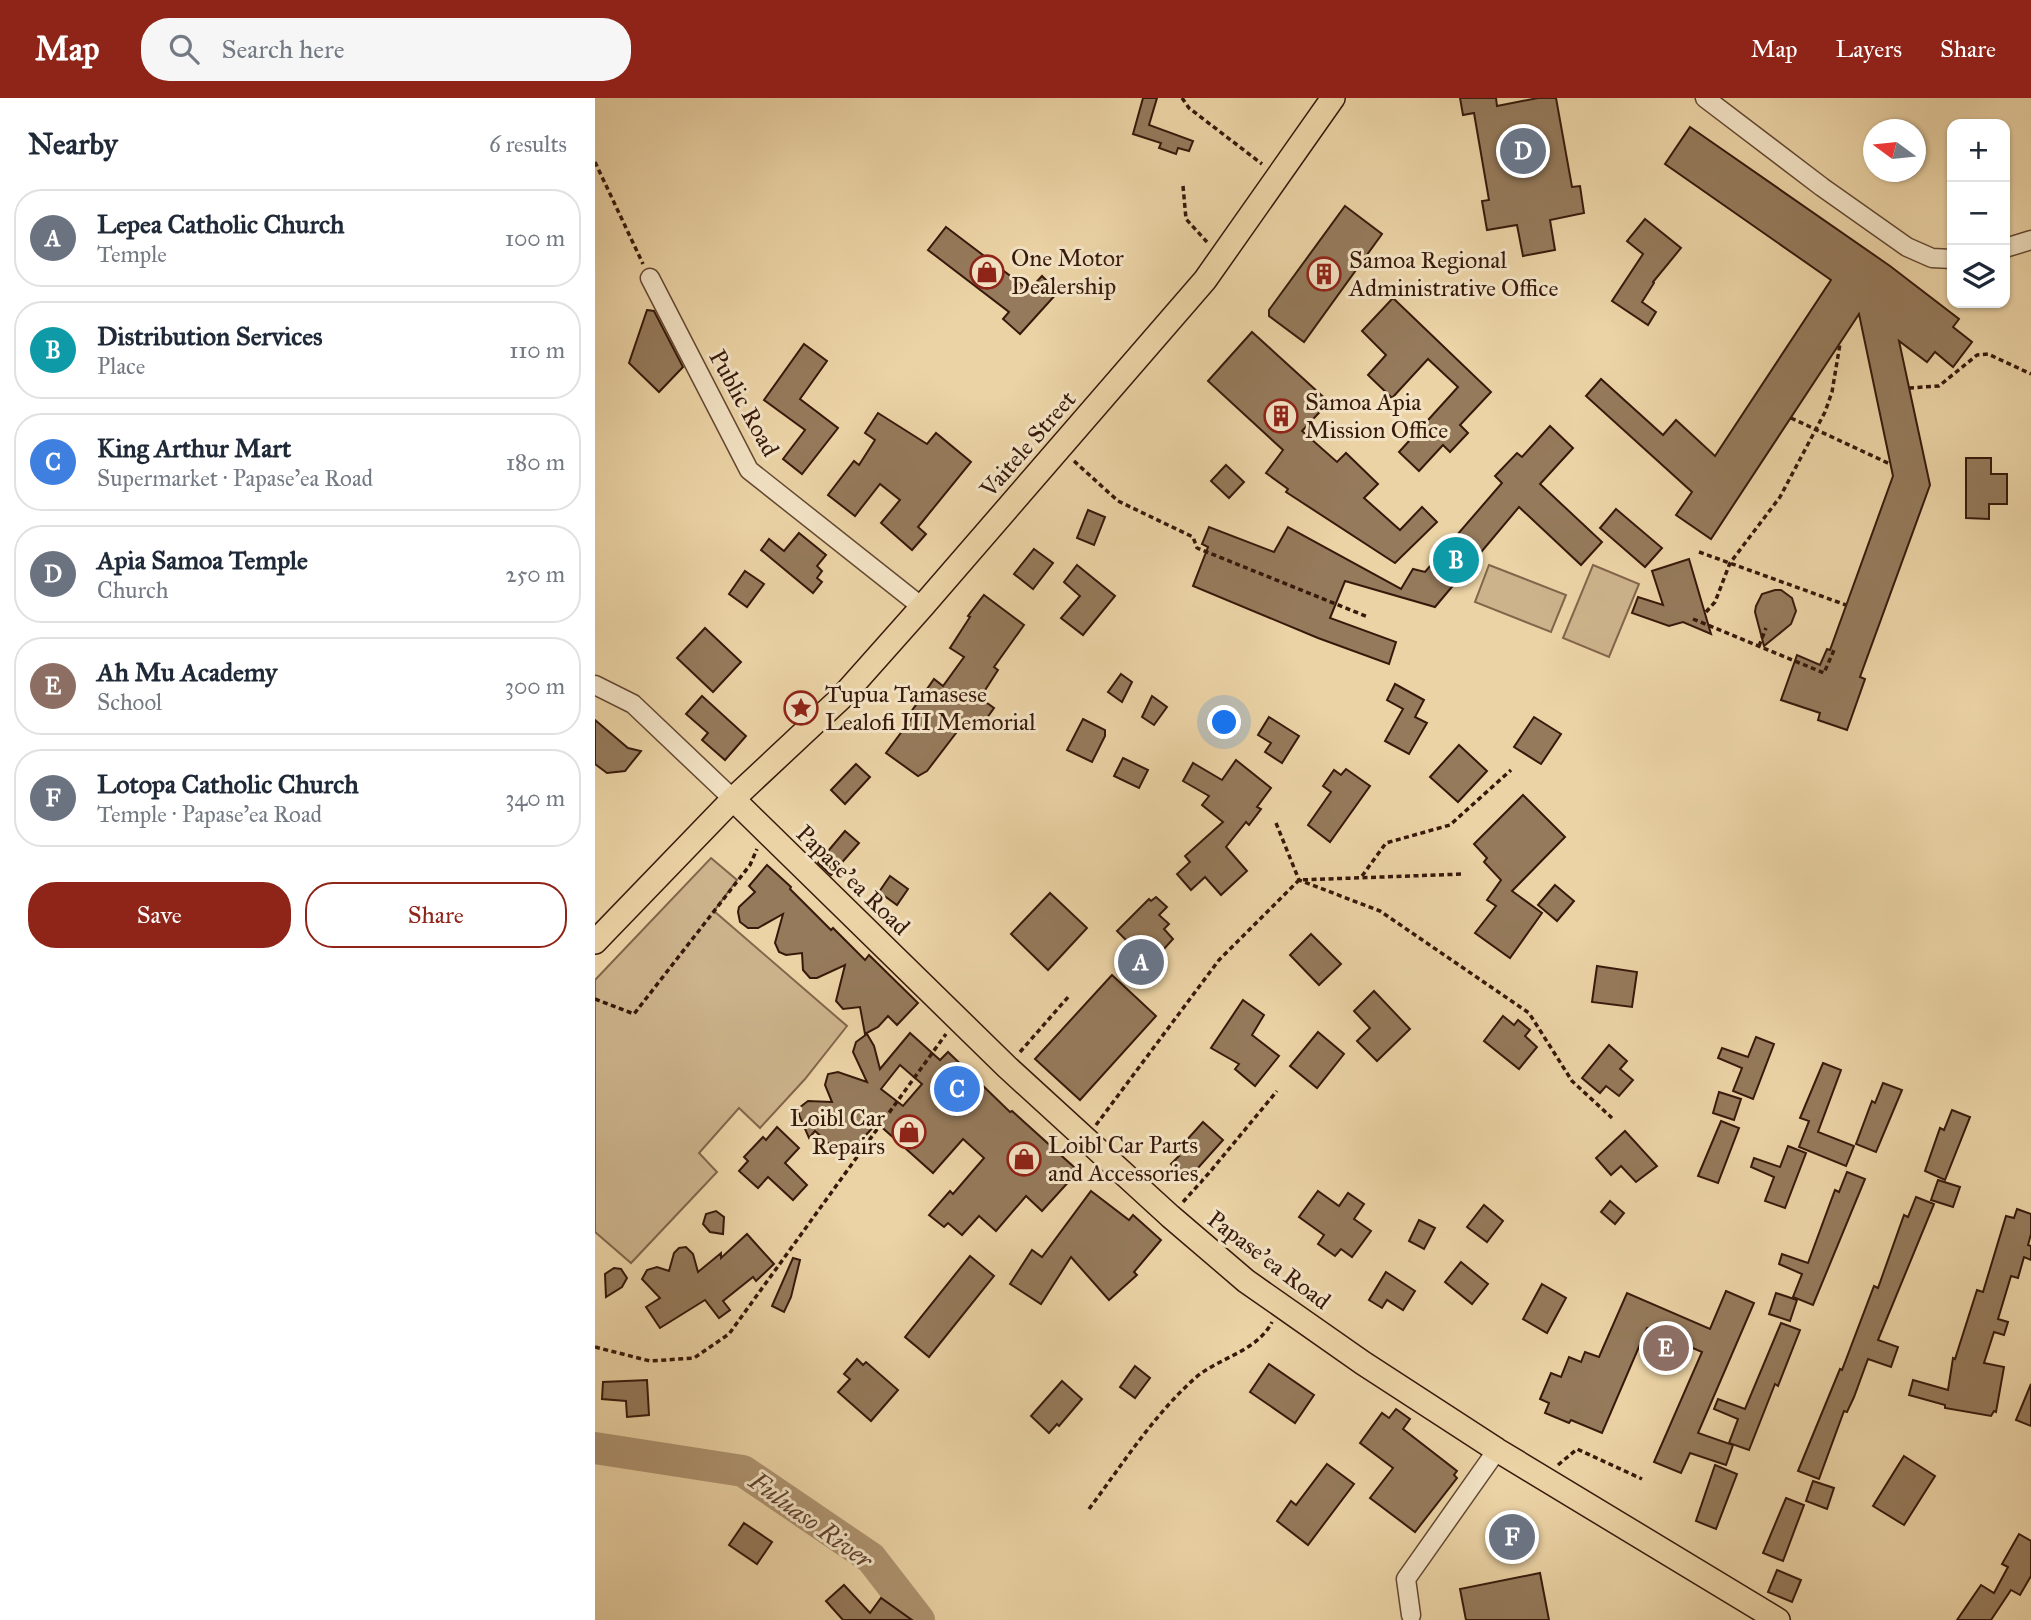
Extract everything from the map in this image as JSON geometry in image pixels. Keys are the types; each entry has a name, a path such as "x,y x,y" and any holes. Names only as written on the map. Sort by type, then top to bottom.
{"main road":[{"name":"Vaitele Street","path":"595,942 733,799 842,697 922,607 1205,280 1333,98"},
{"name":"Papase'ea Road","path":"733,799 1007,1067 1170,1216 1246,1281 1363,1363 1497,1450 1776,1619"}],"street":[{"path":"1705,98 1822,187 1907,247 1932,258 1947,259"},
{"path":"2010,246 2031,240"},
{"name":"Public Road","path":"650,278 749,470 922,607"},
{"path":"595,685 633,704 733,799"},
{"path":"1411,1615 1406,1579 1497,1450"}],"path":[{"path":"1182,98 1189,108 1278,176"},
{"path":"595,162 650,278"},
{"path":"1182,186 1186,219 1221,257"},
{"path":"1706,612 1715,602 1730,563 1780,497 1825,412 1832,392 1840,344"},
{"path":"1909,388 1939,386 1977,355 1987,354 2031,374"},
{"path":"1791,418 1890,464"},
{"path":"1060,447 1118,501 1193,537 1197,548 1368,617"},
{"path":"1699,552 1846,605"},
{"path":"1781,590 1785,582"},
{"path":"1693,619 1824,673 1834,649"},
{"path":"1759,646 1766,628"},
{"path":"1362,876 1387,843 1450,825 1511,770"},
{"path":"1276,823 1299,880 1380,911 1529,1013 1572,1081 1612,1118"},
{"path":"595,999 634,1014 750,865 765,831"},
{"path":"1085,1139 1219,960 1299,880 1464,874"},
{"path":"1007,1067 1069,996"},
{"path":"595,1347 650,1361 694,1358 729,1334 958,1018"},
{"path":"1170,1216 1277,1091"},
{"path":"1089,1510 1170,1402 1197,1376 1240,1353 1268,1330 1281,1305"},
{"path":"1543,1478 1577,1449 1642,1479"}],"shaded area":[{"path":"1489,565 1566,595 1551,632 1475,602"},
{"path":"1593,565 1639,584 1609,657 1563,638"},
{"path":"711,858 737,880 714,911 847,1026 805,1079 760,1128 739,1108 699,1153 717,1172 631,1263 595,1232 595,980"}],"building":[{"path":"1143,98 1157,98 1149,125 1193,141 1189,151 1178,148 1176,154 1159,148 1161,143 1133,134"},
{"path":"1460,98 1496,98 1497,106 1538,98 1556,98 1572,187 1580,186 1584,213 1550,220 1555,250 1523,256 1517,225 1487,230 1482,201 1489,200 1474,113 1463,115"},
{"path":"1690,127 1890,266 1959,319 1953,327 1972,342 1953,367 1935,352 1927,362 1899,341 1930,485 1860,677 1865,679 1847,730 1818,720 1820,713 1781,700 1797,655 1820,665 1827,649 1830,650 1893,476 1859,314 1711,539 1676,515 1692,492 1586,396 1601,379 1663,435 1676,420 1715,456 1831,280 1665,164"},
{"name":"Samoa Regional Administrative Office","path":"1345,206 1382,234 1304,342 1269,316 1269,310"},
{"path":"1645,219 1681,248 1653,282 1642,302 1656,312 1648,325 1612,301 1643,254 1627,241"},
{"path":"946,227 1029,290 1042,276 1058,292 1020,334 1003,319 1009,312 928,250"},
{"path":"1393,298 1491,392 1460,425 1468,433 1450,452 1443,445 1419,471 1399,452 1458,387 1428,359 1392,398 1368,375 1386,355 1362,331"},
{"path":"647,310 654,311 683,367 659,392 629,363"},
{"path":"1252,332 1329,402 1302,431 1337,462 1346,453 1378,484 1364,498 1400,530 1422,507 1437,522 1395,563 1286,492 1288,489 1266,473 1283,450 1208,381"},
{"path":"804,344 827,361 800,399 838,428 802,474 783,459 805,430 764,400"},
{"path":"878,413 927,444 936,433 971,462 918,527 926,534 912,550 881,523 900,500 880,484 855,516 828,495 854,461 859,465 875,440 865,433"},
{"path":"1550,426 1573,448 1540,484 1602,542 1581,565 1519,507 1435,607 1345,581 1330,618 1396,642 1389,664 1193,586 1208,547 1202,544 1209,527 1274,552 1288,527 1401,589 1413,569 1425,572 1502,483 1495,476 1517,453 1522,457"},
{"path":"1966,458 1991,458 1991,474 2007,474 2007,504 1989,504 1989,519 1966,518"},
{"path":"1226,465 1244,482 1229,498 1211,481"},
{"path":"1616,509 1662,548 1645,567 1600,528"},
{"path":"1088,510 1105,517 1094,545 1077,538"},
{"path":"799,533 826,555 817,566 822,571 817,578 822,582 813,593 761,550 769,539 784,551"},
{"path":"1034,549 1053,563 1033,589 1014,574"},
{"path":"1689,559 1711,634 1683,622 1669,626 1632,613 1638,597 1663,605 1652,571"},
{"path":"1077,565 1115,596 1083,635 1061,618 1080,596 1064,582"},
{"path":"745,571 764,584 747,607 729,594"},
{"path":"1781,590 1792,598 1796,611 1791,624 1764,646 1755,612 1756,606 1762,594"},
{"path":"984,595 1024,625 994,667 998,670 980,698 994,708 979,729 966,720 927,771 918,776 886,753 914,715 911,712 934,679 943,686 964,657 950,648 970,617 968,616"},
{"path":"705,628 741,662 713,692 677,658"},
{"path":"1121,674 1132,682 1122,702 1108,692"},
{"path":"1395,684 1424,700 1415,717 1427,723 1409,754 1385,741 1403,709 1387,700"},
{"path":"702,696 746,736 725,760 702,740 708,733 686,714"},
{"path":"1152,696 1167,707 1154,725 1142,717"},
{"path":"1269,717 1299,736 1282,763 1265,752 1271,743 1258,735"},
{"path":"1534,717 1561,734 1541,764 1514,747"},
{"path":"1083,719 1105,730 1105,736 1092,762 1067,750"},
{"path":"595,720 628,748 641,751 625,771 607,773 595,764"},
{"path":"1459,745 1487,771 1458,802 1430,777"},
{"path":"1123,758 1148,770 1139,788 1114,776"},
{"path":"1236,760 1271,788 1257,807 1261,809 1249,825 1246,822 1226,847 1247,871 1221,895 1205,877 1191,890 1177,874 1190,862 1185,856 1223,822 1202,805 1209,796 1183,781 1193,763 1222,780"},
{"path":"856,764 870,777 845,804 831,790"},
{"path":"1346,769 1370,786 1330,842 1308,825 1331,792 1323,786 1334,770 1341,775"},
{"path":"1523,795 1565,837 1512,891 1542,913 1510,958 1475,933 1496,906 1487,900 1501,880 1484,862 1487,858 1474,844"},
{"path":"845,831 859,843 831,875 818,863"},
{"path":"767,865 831,930 833,928 865,960 869,955 918,1003 897,1025 888,1016 878,1027 865,1034 860,1007 843,1009 836,1001 845,965 817,978 810,978 803,970 802,953 786,955 779,952 775,943 783,914 758,928 748,928 740,922 739,907 755,892 749,886"},
{"path":"890,876 908,889 897,905 879,892"},
{"path":"1555,885 1574,901 1557,921 1538,905"},
{"path":"1050,893 1087,928 1048,970 1011,934"},
{"path":"1156,897 1167,907 1159,915 1169,924 1164,929 1173,939 1163,950 1155,941 1141,955 1117,931 1149,899 1151,901"},
{"path":"1311,934 1341,964 1319,985 1290,955"},
{"path":"1597,966 1637,972 1632,1007 1592,1002"},
{"path":"1112,975 1156,1016 1080,1100 1035,1059"},
{"path":"1374,991 1410,1029 1377,1061 1357,1041 1370,1028 1354,1011"},
{"path":"1243,1000 1264,1015 1252,1035 1279,1056 1255,1086 1235,1069 1239,1064 1211,1048"},
{"path":"1503,1016 1514,1025 1518,1020 1530,1030 1525,1036 1537,1047 1519,1069 1484,1041"},
{"path":"1318,1032 1344,1054 1317,1088 1290,1066"},
{"path":"910,1033 940,1060 948,1052 1010,1112 1075,1168 1072,1178 1042,1211 1026,1196 996,1231 979,1216 962,1235 948,1223 944,1227 929,1215 950,1191 953,1194 984,1158 963,1139 933,1173 877,1123 853,1149 845,1142 837,1151 815,1131 809,1138 799,1115 799,1108 808,1101 832,1102 825,1085 828,1074 838,1072 867,1082 853,1052 856,1042 867,1034 874,1046 880,1069","holes":["900,1065 922,1084 903,1106 881,1089"]},
{"path":"1756,1037 1774,1044 1753,1099 1733,1091 1742,1068 1718,1058 1722,1048 1748,1057"},
{"path":"1609,1045 1627,1061 1620,1069 1633,1080 1619,1096 1606,1086 1600,1093 1582,1078"},
{"path":"1823,1063 1841,1070 1818,1132 1854,1146 1846,1166 1799,1147 1809,1121 1800,1118"},
{"path":"1883,1083 1902,1090 1876,1152 1856,1144 1872,1101 1875,1103"},
{"path":"1719,1092 1741,1099 1734,1120 1713,1113"},
{"path":"1952,1110 1970,1117 1945,1180 1925,1171 1940,1128 1944,1130"},
{"path":"1721,1121 1739,1128 1718,1183 1698,1176"},
{"path":"1203,1122 1223,1140 1188,1179 1171,1164 1179,1156 1175,1153"},
{"path":"777,1127 799,1148 785,1163 807,1185 793,1200 768,1177 758,1188 739,1171 748,1161 744,1157 763,1137 766,1140"},
{"path":"1625,1131 1657,1166 1636,1182 1621,1166 1611,1175 1596,1158"},
{"path":"1788,1146 1806,1153 1785,1208 1765,1201 1774,1177 1751,1167 1754,1158 1780,1167"},
{"path":"1847,1172 1865,1179 1813,1305 1793,1297 1802,1274 1779,1264 1782,1254 1808,1263 1835,1190 1839,1192"},
{"path":"1938,1180 1960,1187 1953,1207 1931,1200"},
{"path":"1091,1191 1129,1220 1133,1215 1161,1240 1134,1272 1137,1275 1109,1300 1071,1257 1041,1304 1010,1284 1032,1250 1042,1257"},
{"path":"1318,1191 1339,1206 1348,1193 1364,1204 1354,1219 1371,1231 1352,1257 1341,1249 1335,1256 1318,1244 1324,1235 1299,1217"},
{"path":"1916,1197 1934,1204 1878,1340 1898,1347 1891,1367 1868,1359 1854,1397 1847,1412 1844,1411 1819,1479 1798,1471 1840,1369 1842,1370 1874,1286 1878,1288 1904,1215 1908,1217"},
{"path":"1610,1201 1624,1213 1615,1224 1601,1212"},
{"path":"1484,1205 1503,1221 1487,1242 1467,1227"},
{"path":"2017,1209 2031,1214 2028,1245 2031,1246 2031,1260 2024,1257 2018,1278 2011,1276 1998,1319 2008,1322 2004,1335 1994,1332 1984,1363 2004,1367 1996,1412 1991,1416 1945,1408 1945,1405 1909,1395 1913,1380 1948,1390 1953,1358 1955,1359 1977,1290 1983,1292 2006,1216 2014,1218"},
{"path":"716,1211 724,1217 723,1234 710,1232 703,1224 706,1214"},
{"path":"1419,1220 1435,1228 1424,1249 1409,1241"},
{"path":"747,1234 774,1264 756,1281 753,1277 723,1301 730,1310 719,1318 705,1300 660,1328 646,1307 660,1298 642,1279 647,1270 657,1267 669,1271 674,1253 679,1248 686,1247 693,1254 698,1272 721,1253 721,1258"},
{"path":"970,1256 994,1276 929,1357 905,1337"},
{"path":"793,1258 800,1260 791,1297 784,1312 772,1306"},
{"path":"1461,1262 1488,1284 1472,1304 1445,1282"},
{"path":"614,1268 621,1269 627,1278 622,1287 606,1297 605,1274"},
{"path":"1386,1272 1415,1291 1403,1310 1387,1300 1382,1308 1369,1300"},
{"path":"1542,1284 1566,1298 1547,1333 1523,1319"},
{"path":"1726,1291 1754,1303 1698,1433 1733,1445 1726,1465 1690,1453 1681,1473 1654,1462 1702,1352 1647,1328 1602,1433 1545,1413 1549,1403 1540,1399 1551,1373 1561,1377 1569,1357 1581,1362 1585,1352 1599,1357 1627,1293 1710,1329"},
{"path":"1776,1293 1797,1300 1790,1321 1769,1314"},
{"path":"1781,1323 1800,1330 1749,1450 1729,1443 1738,1419 1714,1409 1718,1399 1745,1409"},
{"path":"857,1359 863,1365 866,1362 898,1390 871,1421 838,1392 850,1379 844,1374"},
{"path":"1269,1364 1314,1395 1295,1423 1250,1392"},
{"path":"1135,1366 1150,1378 1135,1398 1120,1387"},
{"path":"647,1380 649,1415 627,1417 626,1401 602,1399 603,1382"},
{"path":"1062,1381 1082,1399 1059,1426 1057,1424 1049,1433 1031,1416"},
{"path":"2031,1384 2031,1426 2016,1420"},
{"path":"1396,1409 1410,1419 1403,1429 1457,1471 1454,1475 1457,1478 1415,1532 1370,1498 1393,1468 1360,1443 1382,1413 1389,1418"},
{"path":"1904,1456 1935,1476 1904,1525 1873,1506"},
{"path":"1327,1464 1354,1484 1308,1545 1277,1521 1291,1501 1296,1505"},
{"path":"1715,1465 1737,1474 1716,1529 1696,1521"},
{"path":"1813,1481 1834,1488 1827,1509 1806,1501"},
{"path":"1786,1498 1804,1505 1783,1561 1763,1553"},
{"path":"744,1523 772,1542 757,1564 729,1545"},
{"path":"2019,1534 2031,1541 2031,1576 2020,1595 2011,1590 1991,1620 1957,1620 1981,1585 1994,1593 2008,1567 2002,1564"},
{"path":"1777,1570 1801,1580 1792,1602 1768,1592"},
{"path":"1540,1573 1549,1620 1466,1620 1460,1589"},
{"path":"844,1585 870,1613 881,1598 912,1620 843,1620 826,1601"}],"waterway":[{"name":"Fuluaso River","path":"595,1448 743,1471 871,1558 919,1620"}],"place":[{"name":"Apia Samoa Temple","path":"1523,151"},
{"name":"One Motor Dealership","path":"987,272"},
{"name":"Samoa Regional Administrative Office","path":"1324,274"},
{"name":"Samoa Apia Mission Office","path":"1281,416"},
{"name":"Distribution Services","path":"1456,560"},
{"name":"Tupua Tamasese Lealofi III Memorial","path":"801,708"},
{"name":"Lepea Catholic Church","path":"1141,962"},
{"name":"King Arthur Mart","path":"957,1089"},
{"name":"Loibl Car Repairs","path":"909,1132"},
{"name":"Loibl Car Parts and Accessories","path":"1024,1159"},
{"name":"Ah Mu Academy","path":"1666,1348"},
{"name":"Lotopa Catholic Church","path":"1512,1537"}]}
